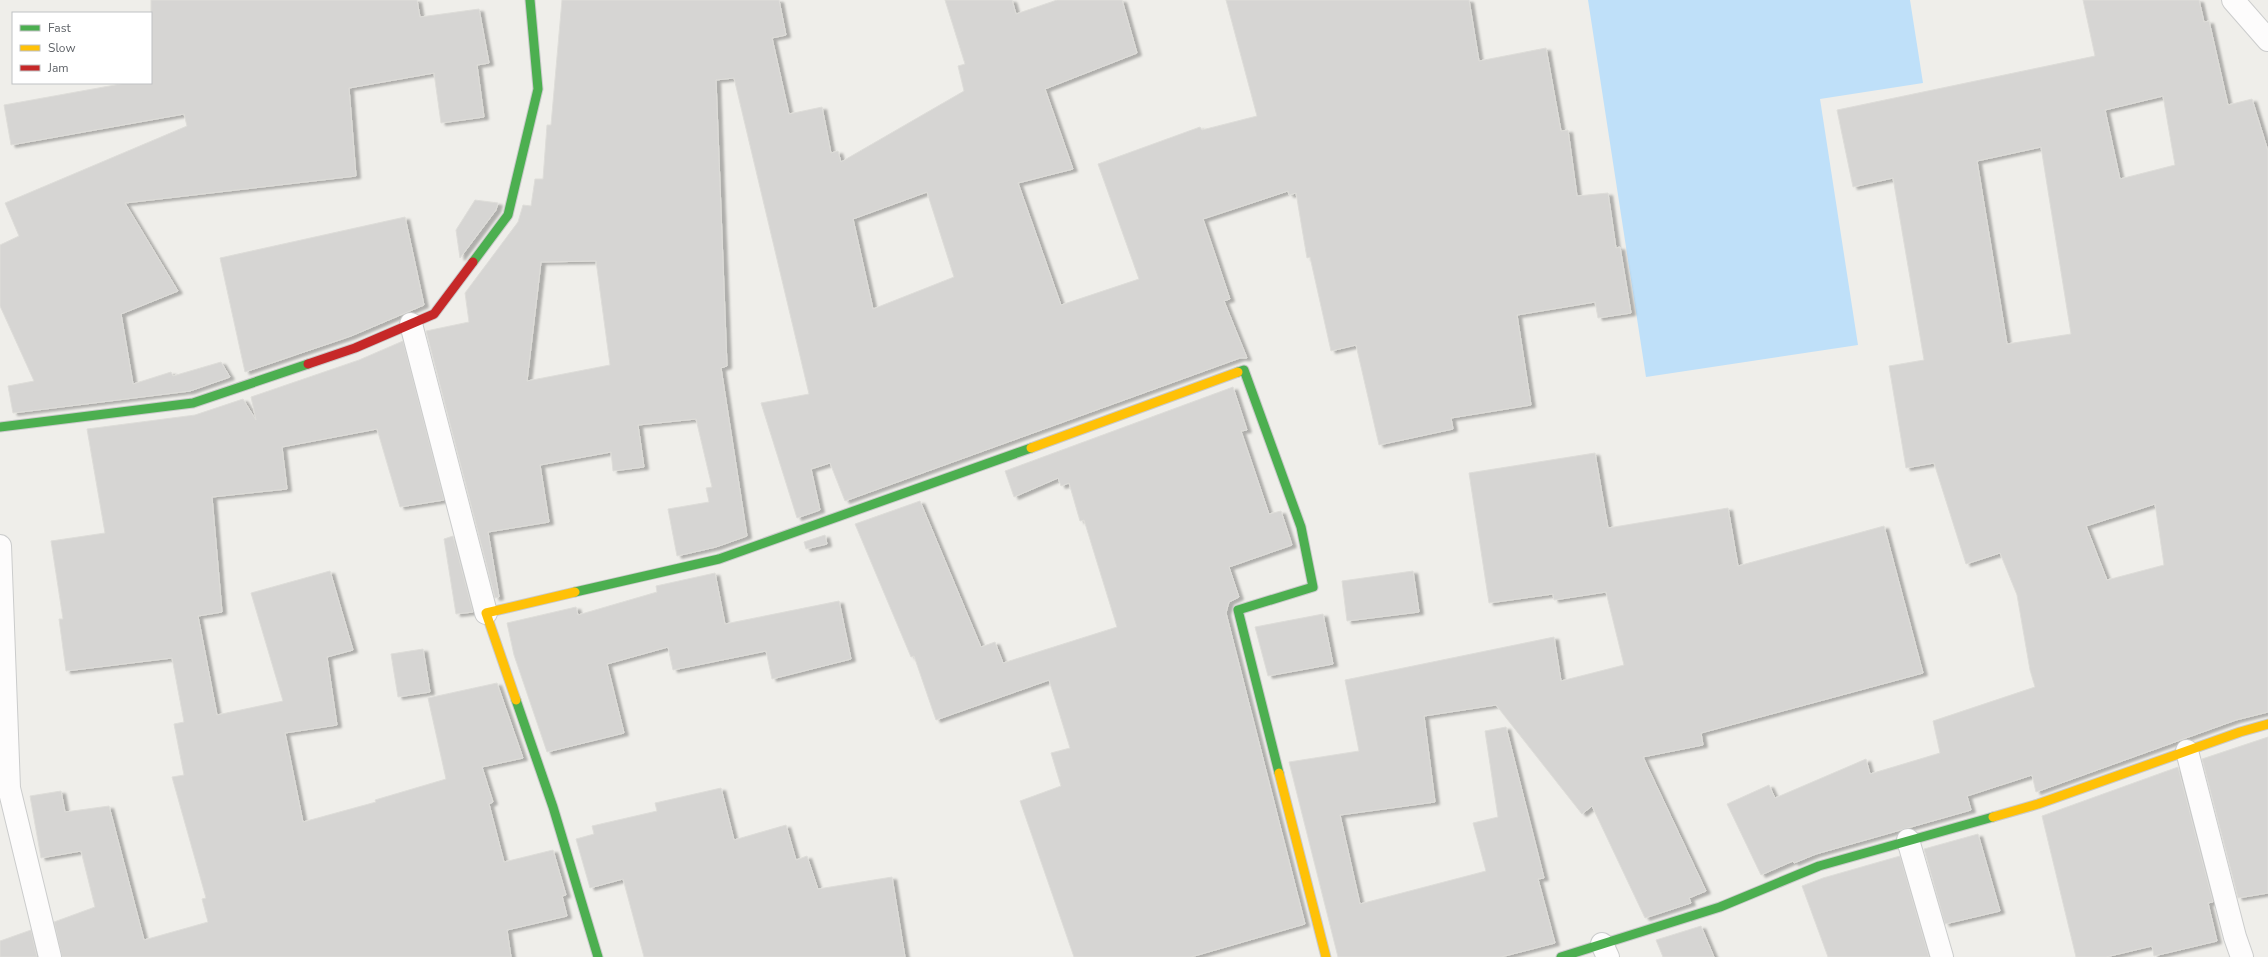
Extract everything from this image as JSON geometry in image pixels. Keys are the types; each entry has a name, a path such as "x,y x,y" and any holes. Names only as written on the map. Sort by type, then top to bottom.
{"street":[{"path":"0,427 193,403 356,348 434,314 508,215 538,89 530,0"},
{"path":"2233,0 2268,40"},
{"path":"411,324 486,613 553,807 598,957"},
{"path":"486,613 719,559 958,475 1244,370 1301,527 1313,587 1238,610 1326,957"},
{"path":"0,546 5,788 50,957"},
{"path":"1561,957 1605,951 1720,907 1819,866 2038,804 2240,732 2268,724"},
{"path":"2187,751 2235,937 2242,957"},
{"path":"1908,840 1942,957"}],"water":[{"path":"1588,0 1910,0 1923,83 1820,99 1858,345 1646,377"}],"building":[{"path":"151,0 417,0 420,17 479,9 489,63 477,65 484,117 441,123 434,73 349,88 356,176 125,203 178,291 121,314 133,384 171,372 173,376 221,362 230,377 190,391 13,413 8,386 34,381 0,306 0,245 19,236 5,203 187,126 184,114 11,145 4,105 120,84 152,84"},
{"path":"562,0 779,0 786,35 772,38 789,114 822,107 831,153 838,151 841,162 964,91 958,66 965,64 945,0 1012,0 1016,14 1057,0 1122,0 1137,53 1045,89 1073,169 1018,183 1061,305 1139,279 1098,164 1200,127 1202,130 1257,116 1226,0 1469,0 1479,61 1546,48 1561,131 1568,130 1577,196 1608,193 1616,248 1620,247 1631,313 1598,318 1595,302 1517,315 1531,405 1451,418 1453,429 1379,445 1356,345 1331,351 1310,257 1307,258 1296,193 1289,195 1288,191 1203,219 1230,299 1224,301 1247,358 1240,358 845,501 830,463 811,469 820,510 797,518 761,403 809,394 734,78 716,80 727,366 721,368 747,536 716,547 677,556 668,509 709,502 706,488 712,487 696,419 638,425 644,467 613,471 611,452 540,465 549,522 488,532 499,597 495,598 426,331 469,322 465,293 518,222 523,205 531,206 535,179 543,179 547,125 551,125","holes":["927,192 954,277 873,309 853,219","596,261 610,365 527,381 541,262"]},
{"path":"2083,0 2199,0 2204,22 2209,21 2228,105 2252,99 2268,151 2268,712 2236,720 2036,792 2032,775 1967,796 1971,810 1816,854 1794,863 1793,861 1761,875 1727,804 1769,785 1775,798 1866,759 1870,774 1940,753 1933,721 2035,687 2030,670 2017,595 2000,553 1966,564 1934,463 1906,468 1889,366 1924,360 1893,178 1853,187 1837,110 2095,56","holes":["2163,96 2175,165 2120,179 2105,110","2041,147 2071,334 2007,344 1977,161","2155,504 2164,565 2107,580 2086,526"]},
{"path":"475,200 498,203 496,210 460,258 456,230"},
{"path":"405,217 424,305 351,336 245,372 220,258"},
{"path":"403,341 444,500 400,507 377,429 282,447 287,489 212,497 222,612 198,616 217,715 283,701 251,593 330,571 353,650 327,657 337,725 285,733 303,822 376,802 375,800 446,779 428,698 497,683 523,758 482,767 493,802 489,804 504,862 553,850 566,895 562,896 567,916 507,930 511,957 62,957 54,922 95,907 81,851 41,858 30,796 61,791 65,812 109,806 144,940 208,922 202,899 206,898 172,777 184,775 174,724 184,722 172,658 66,671 59,619 63,619 51,541 105,533 87,429 195,415 243,399 256,420 251,397 359,360"},
{"path":"1233,387 1247,430 1241,431 1269,514 1281,511 1292,545 1229,567 1239,597 1229,602 1226,613 1305,924 1191,957 1074,957 1020,801 1061,786 1051,753 1070,748 1049,680 936,720 914,656 911,657 855,524 920,501 981,647 995,642 1003,663 1117,627 1084,520 1080,521 1069,483 1061,486 1058,478 1014,497 1005,471"},
{"path":"1595,453 1608,528 1728,508 1738,566 1884,526 1923,673 1701,733 1703,745 1643,757 1706,891 1689,898 1691,903 1645,918 1592,806 1582,814 1496,705 1424,716 1435,802 1340,815 1360,904 1486,871 1473,823 1498,817 1485,731 1506,727 1544,878 1538,879 1555,943 1501,957 1338,957 1289,762 1359,751 1345,680 1554,637 1561,681 1624,665 1606,592 1554,600 1553,594 1489,603 1469,473"},
{"path":"825,535 827,544 806,549 804,542"},
{"path":"453,536 473,612 456,614 444,539"},
{"path":"1413,571 1419,612 1347,621 1342,581"},
{"path":"715,573 725,624 839,601 851,659 772,679 766,651 673,670 668,647 607,664 624,733 547,752 514,655 507,623 576,607 578,615 657,592 656,586"},
{"path":"1323,614 1333,664 1268,676 1255,627"},
{"path":"423,649 430,692 398,697 391,654"},
{"path":"2268,737 2268,893 2238,898 2202,759"},
{"path":"2178,767 2213,902 2208,903 2217,941 2154,956 2152,946 2106,957 2076,957 2042,816"},
{"path":"721,788 734,840 786,825 796,860 807,856 818,889 892,877 905,957 644,957 623,879 590,888 576,839 594,834 592,826 657,811 655,803"},
{"path":"1978,834 2000,911 1945,924 1924,849"},
{"path":"1900,856 1929,957 1828,957 1802,886 1823,878"},
{"path":"1701,926 1714,957 1663,957 1656,940"},
{"path":"31,930 37,957 0,957 0,941"}],"traffic: fast":[{"path":"473,262 508,215 538,89 530,0"},
{"path":"0,427 193,403 308,364"},
{"path":"1238,372 1244,370 1301,527 1313,587 1238,610 1279,773"},
{"path":"575,592 719,559 1031,448"},
{"path":"516,700 553,807 598,957"},
{"path":"1561,957 1720,907 1819,866 1993,817"}],"traffic: slow":[{"path":"1031,448 1238,372"},
{"path":"516,700 486,613 575,592"},
{"path":"1993,817 2038,804 2240,732 2268,724"},
{"path":"1279,773 1326,957"}],"traffic: jam":[{"path":"308,364 355,348 434,314 473,262"}]}
